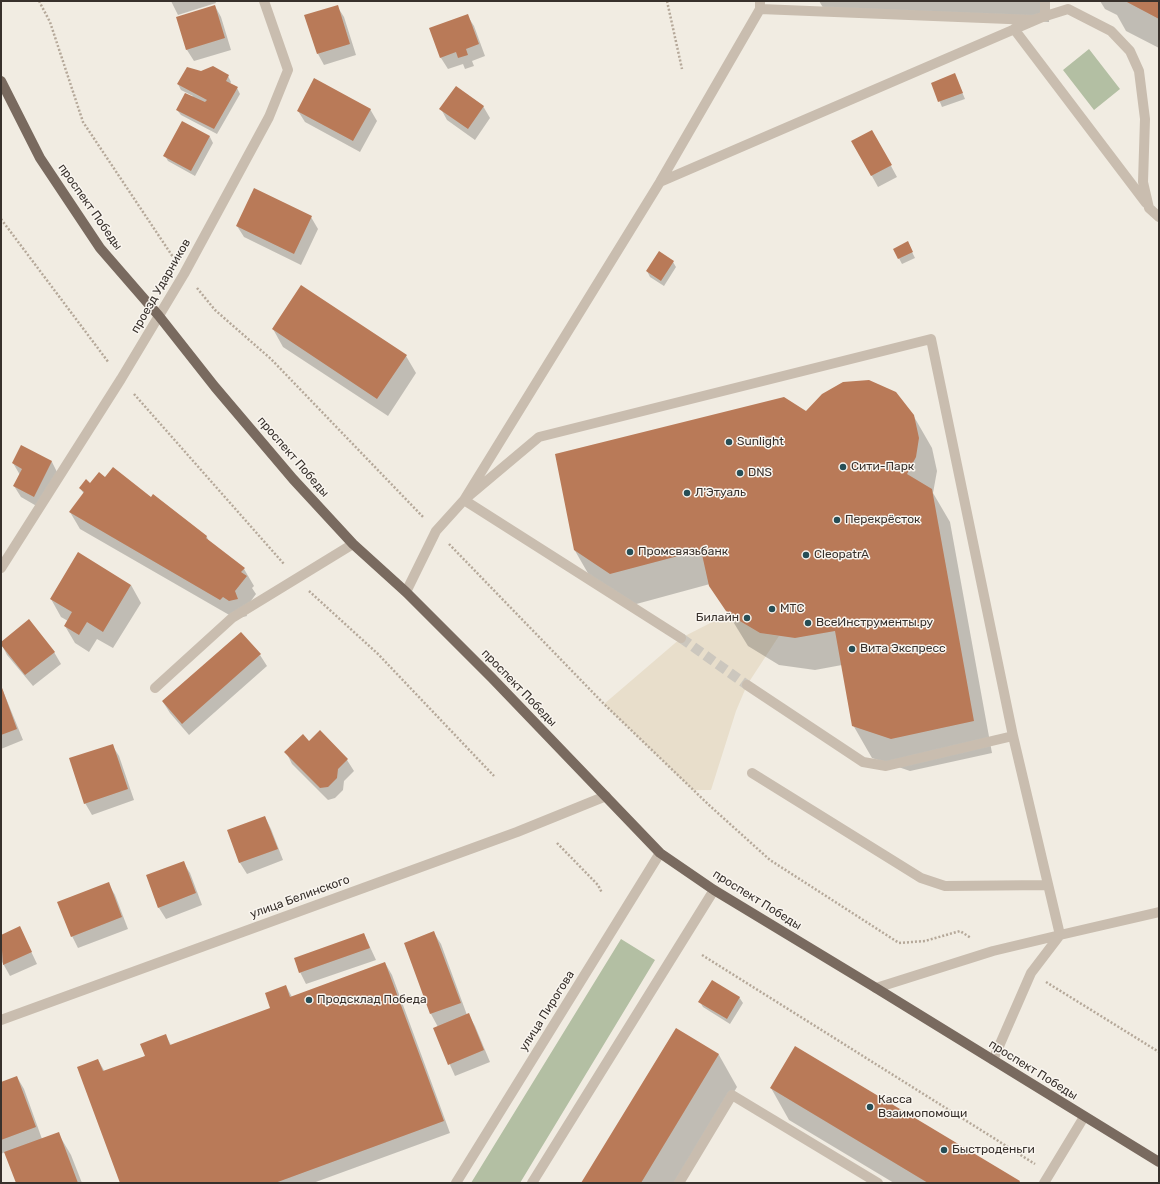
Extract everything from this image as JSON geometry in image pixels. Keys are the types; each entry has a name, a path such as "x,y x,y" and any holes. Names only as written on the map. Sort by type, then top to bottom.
{"main road":[{"name":"проспект Победы","path":"1,80 40,158 100,248 159,316 234,410 293,479 353,544 406,592 492,678 660,853 714,890 1159,1162"}],"street":[{"name":"проезд Ударников","path":"1,568 121,379 184,274 269,117 288,70 264,1"},
{"path":"1045,1 1045,16"},
{"path":"464,500 660,182 760,5 1033,20 1068,9 1112,31 1130,51 1139,71 1145,119 1143,182 1148,207"},
{"path":"660,182 1045,16"},
{"path":"1014,30 1148,207 1159,217"},
{"path":"406,592 436,531 464,500 539,437 930,339 1013,736 1060,935"},
{"path":"464,500 681,638"},
{"path":"155,688 232,618 353,544"},
{"path":"747,685 863,762 886,766 1013,736"},
{"path":"752,773 921,878 945,886 1048,885"},
{"name":"улица Белинского","path":"1,1020 517,832 606,796"},
{"name":"улица Пирогова","path":"456,1183 660,853"},
{"path":"532,1183 714,890"},
{"path":"876,988 993,951 1159,912"},
{"path":"993,1060 1031,973 1060,935"},
{"path":"679,1183 732,1095 878,1183"},
{"path":"1044,1183 1084,1117"}],"path":[{"path":"39,1 50,22 83,122 184,274 215,310 271,359 604,704 710,806 770,860 899,943 925,941 960,931 993,951"},
{"path":"667,1 682,69"},
{"path":"1,219 121,379 195,465 297,579 378,654 494,776"},
{"path":"557,843 598,885 602,894"},
{"path":"702,955 1050,1173"},
{"path":"1031,973 1159,1052"}],"green space":[{"path":"1089,49 1120,89 1094,110 1063,70"},
{"path":"621,939 655,960 520,1183 471,1183"}],"shaded area":[{"path":"728,614 760,633 779,636 747,685 736,711 711,790 693,790 604,704 681,638"}],"building":[{"path":"1125,1 1159,1 1159,19"},
{"path":"215,5 225,38 186,50 176,17"},
{"path":"338,5 350,44 317,54 304,15"},
{"path":"468,14 479,44 466,49 468,55 458,58 456,52 440,58 429,28"},
{"path":"213,66 229,75 226,81 238,87 214,129 176,110 185,93 205,102 207,100 177,84 187,67 201,71"},
{"path":"955,73 963,93 938,102 931,83"},
{"path":"314,78 371,109 353,141 297,111"},
{"path":"456,86 484,106 468,129 439,109"},
{"path":"182,121 210,136 191,171 163,156"},
{"path":"872,130 892,165 871,176 851,141"},
{"path":"254,188 312,216 294,254 236,226"},
{"path":"908,241 913,252 898,259 893,249"},
{"path":"659,251 674,261 661,281 646,271"},
{"path":"301,285 407,355 377,399 272,329"},
{"path":"869,380 896,392 914,415 919,438 916,457 907,474 932,489 974,721 891,739 852,726 835,631 795,638 760,633 728,614 709,586 701,550 610,574 574,550 555,454 784,397 806,411 822,394 843,382"},
{"path":"21,445 52,461 34,497 13,486 22,469 12,463"},
{"path":"113,467 151,497 153,494 245,568 241,572 247,576 235,591 238,599 229,601 223,597 220,600 69,512 84,492 79,488 86,479 90,483 99,472 105,477"},
{"path":"78,552 131,585 103,632 87,622 79,635 64,626 72,612 50,599"},
{"path":"29,619 55,652 25,675 1,645 1,642"},
{"path":"241,632 261,654 182,724 162,701"},
{"path":"1,685 17,729 1,735"},
{"path":"320,730 348,759 338,769 337,778 328,787 320,788 284,752 303,734 309,741"},
{"path":"113,744 128,789 84,804 69,758"},
{"path":"265,816 278,849 239,863 227,830"},
{"path":"184,861 196,893 158,908 146,875"},
{"path":"109,882 122,917 71,937 57,902"},
{"path":"20,926 32,952 3,965 1,935"},
{"path":"434,931 461,1003 430,1014 404,943"},
{"path":"364,933 370,948 299,973 294,958"},
{"path":"385,962 444,1121 275,1183 120,1183 77,1067 98,1059 103,1071 145,1056 140,1044 166,1034 170,1045 270,1008 265,993 286,985 290,997"},
{"path":"712,980 740,997 727,1019 698,1002"},
{"path":"469,1013 484,1050 448,1065 433,1028"},
{"path":"676,1028 719,1054 641,1183 581,1183"},
{"path":"795,1046 1020,1181 1019,1183 928,1183 770,1088"},
{"path":"17,1076 36,1127 1,1140 1,1082"},
{"path":"59,1132 78,1183 16,1183 4,1152"}],"tunnel":[{"path":"681,638 747,685"}],"place":[{"name":"Sunlight","path":"729,442"},
{"name":"Сити-Парк","path":"843,467"},
{"name":"DNS","path":"740,473"},
{"name":"Л'Этуаль","path":"687,493"},
{"name":"Перекрёсток","path":"837,520"},
{"name":"Промсвязьбанк","path":"630,552"},
{"name":"CleopatrA","path":"806,555"},
{"name":"МТС","path":"772,609"},
{"name":"Билайн","path":"747,618"},
{"name":"ВсеИнструменты.ру","path":"808,623"},
{"name":"Вита Экспресс","path":"852,649"},
{"name":"Продсклад Победа","path":"309,1000"},
{"name":"Касса Взаимопомощи","path":"870,1107"},
{"name":"Быстроденьги","path":"944,1150"}]}
